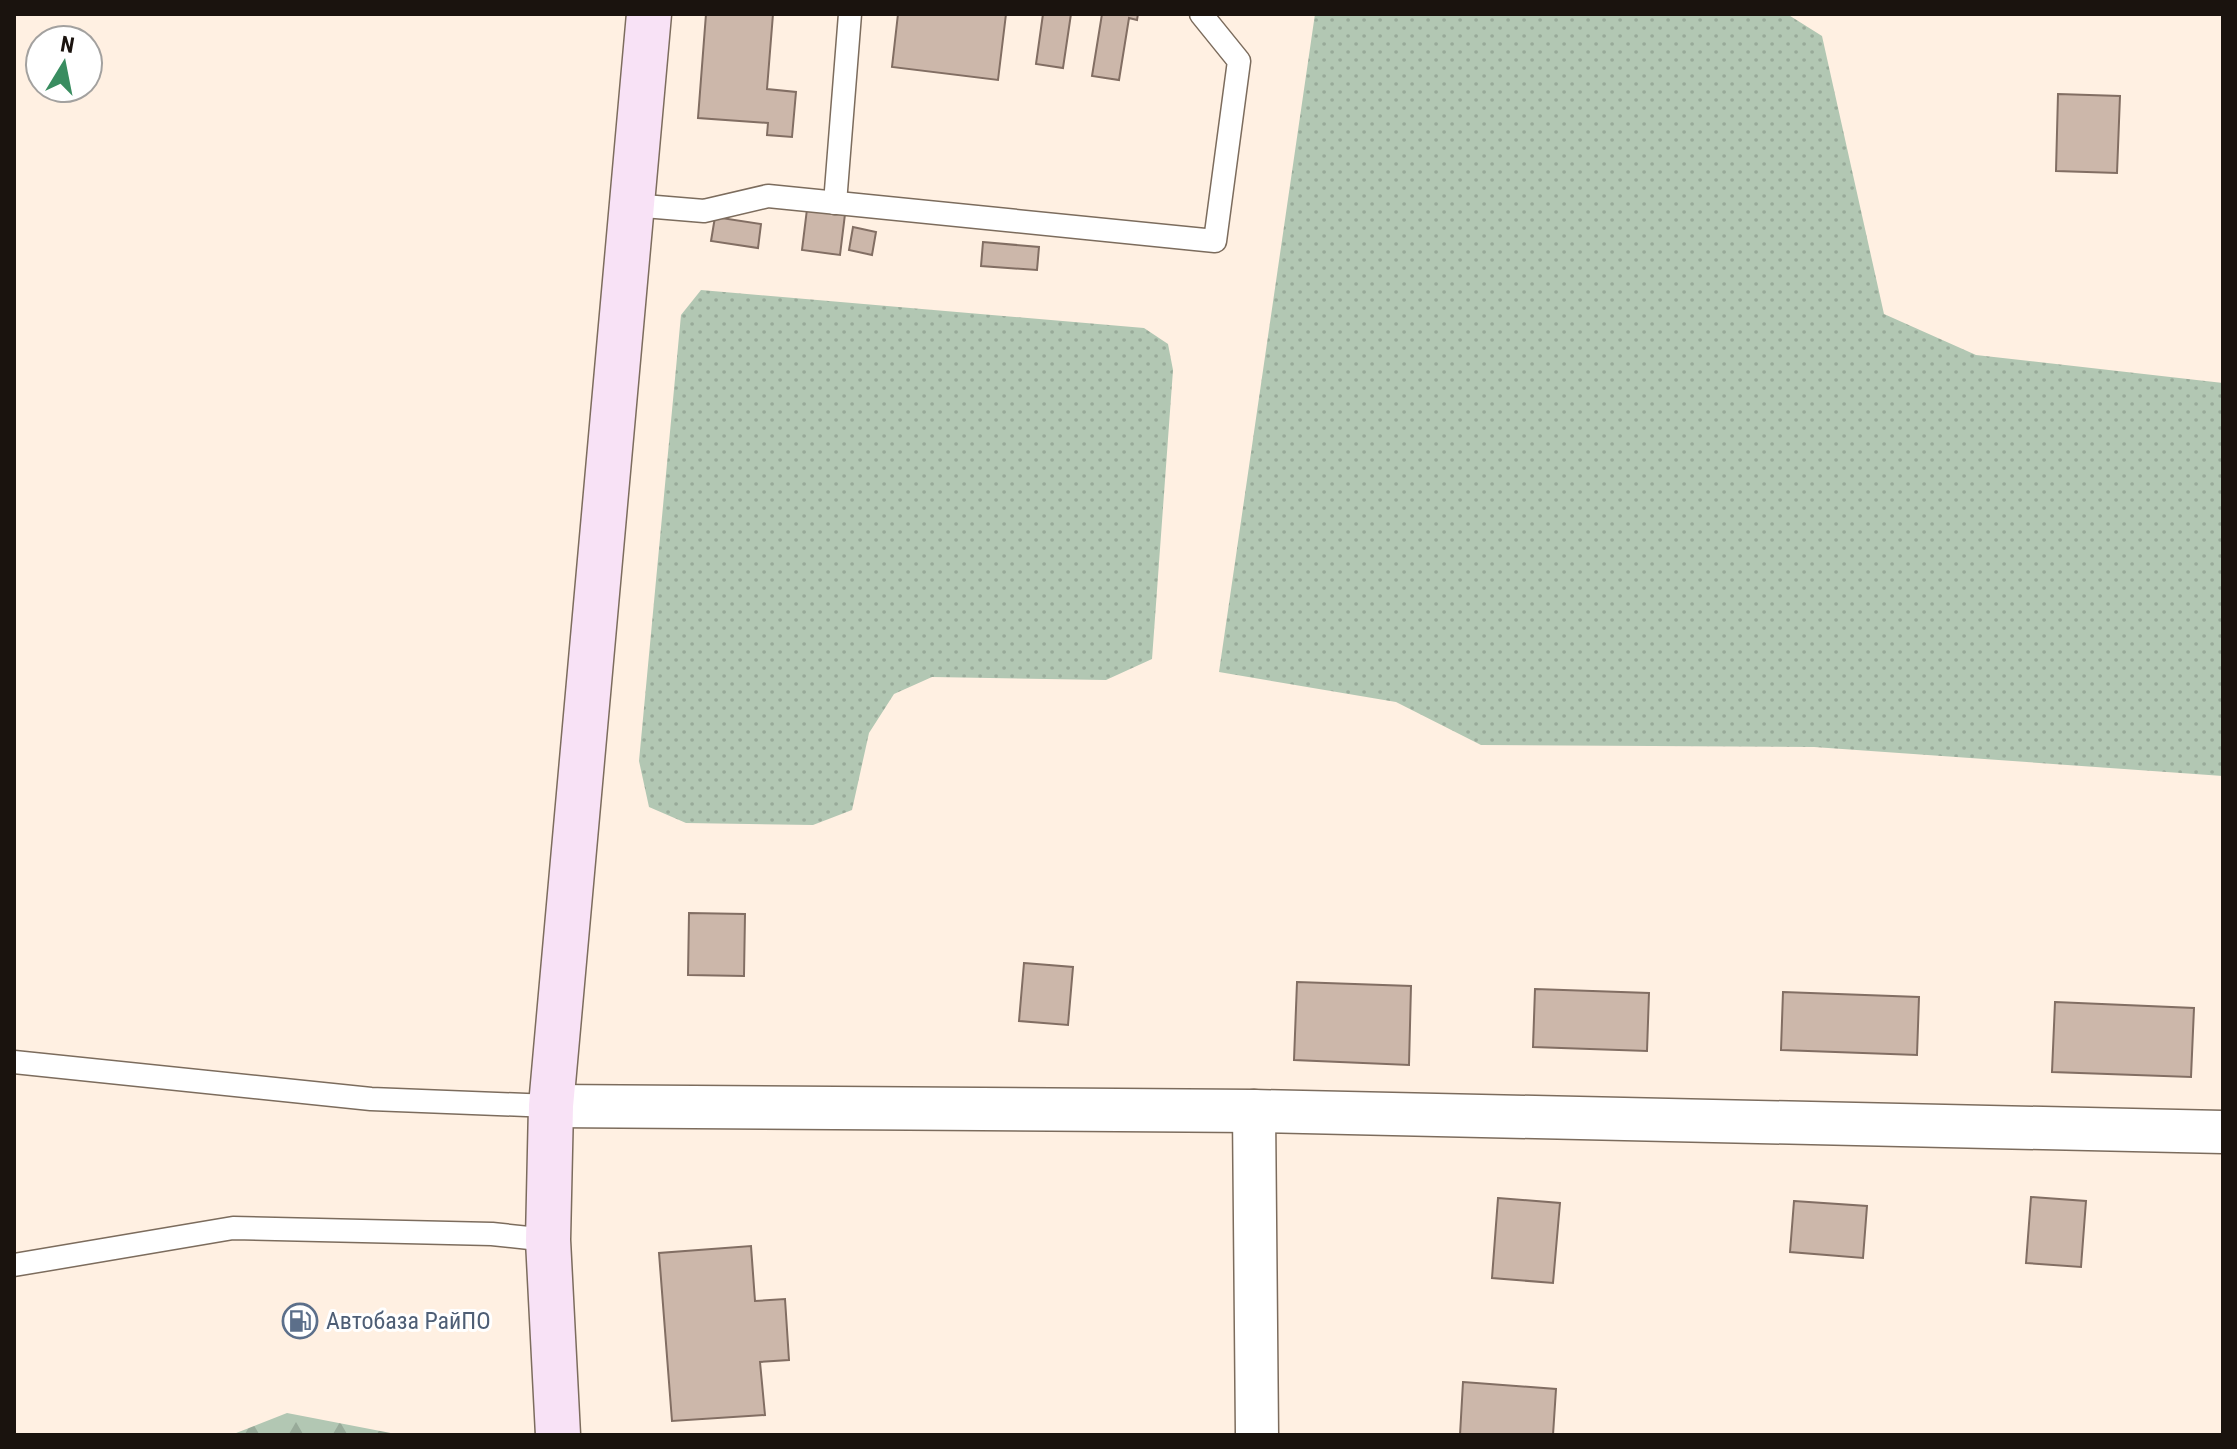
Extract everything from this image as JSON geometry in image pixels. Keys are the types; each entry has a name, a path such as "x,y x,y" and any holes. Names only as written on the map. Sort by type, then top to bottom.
{"street":[{"path":"558,1435 548,1240 551,1106 649,14"},
{"path":"551,1106 1254,1111 2223,1132"},
{"path":"1254,1111 1257,1435"}],"lane":[{"path":"835,203 850,14"},
{"path":"632,205 704,211 768,196 1215,241 1239,61 1201,14"},
{"path":"14,1062 371,1099 551,1106"},
{"path":"14,1265 233,1228 492,1234 548,1240"}],"green space":[{"path":"1315,14 1787,14 1822,36 1884,314 1976,355 2223,383 2223,776 1814,747 1481,745 1396,702 1219,672"},
{"path":"701,290 1144,328 1168,344 1173,370 1152,659 1106,680 932,677 894,694 869,733 852,810 813,825 686,823 649,807 639,761 681,315"},
{"path":"287,1413 401,1435 231,1435"}],"building":[{"path":"706,14 773,14 767,89 796,92 792,137 767,135 768,123 698,118"},
{"path":"898,14 1006,14 998,80 892,67"},
{"path":"1043,14 1071,14 1063,68 1036,64"},
{"path":"1102,14 1138,14 1137,20 1129,18 1119,80 1092,76"},
{"path":"2058,94 2120,96 2117,173 2056,171"},
{"path":"807,209 845,214 840,255 802,250"},
{"path":"715,217 761,224 758,248 711,241"},
{"path":"853,227 876,232 872,255 849,250"},
{"path":"983,242 1039,247 1037,270 981,266"},
{"path":"689,913 745,914 744,976 688,975"},
{"path":"1024,963 1073,967 1068,1025 1019,1021"},
{"path":"1297,982 1411,986 1409,1065 1294,1060"},
{"path":"1535,989 1649,993 1647,1051 1533,1047"},
{"path":"1783,992 1919,997 1917,1055 1781,1050"},
{"path":"2055,1002 2194,1008 2191,1077 2052,1072"},
{"path":"2031,1197 2086,1201 2081,1267 2026,1263"},
{"path":"1498,1198 1560,1203 1553,1283 1492,1278"},
{"path":"1794,1201 1867,1206 1863,1258 1790,1252"},
{"path":"751,1246 755,1301 785,1299 789,1360 760,1362 765,1415 672,1421 659,1253"},
{"path":"1463,1382 1556,1389 1553,1435 1460,1435"}],"place":[{"name":"Автобаза РайПО","path":"300,1321"}]}
